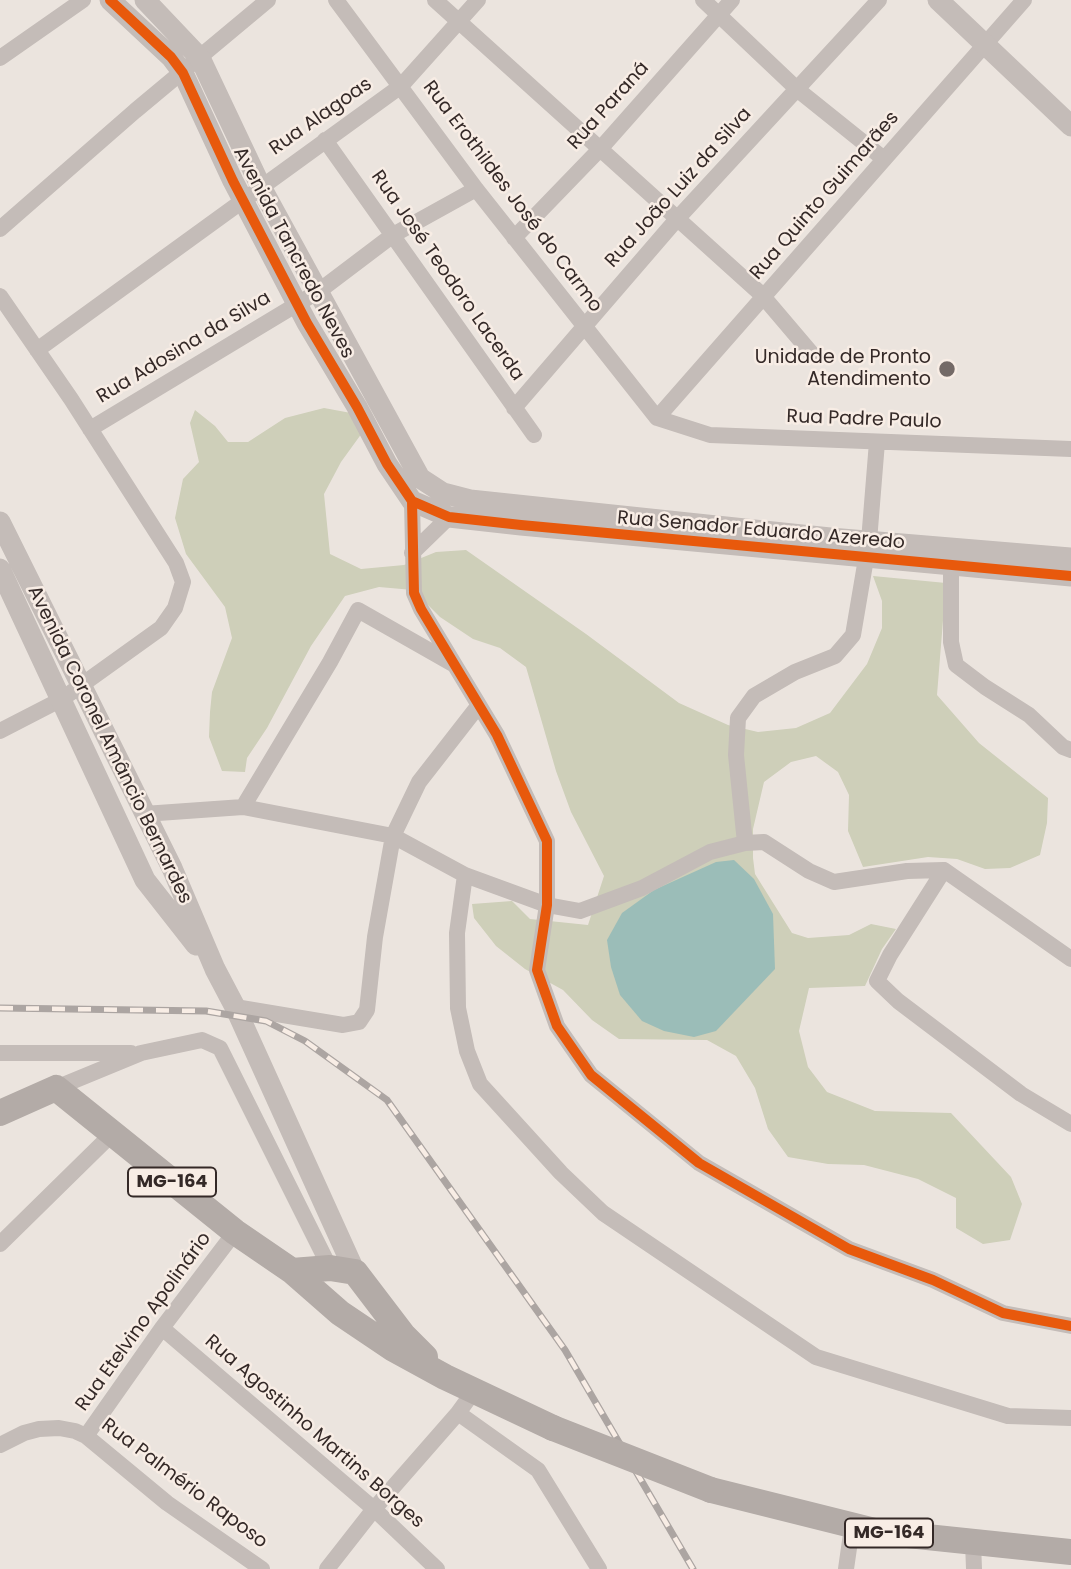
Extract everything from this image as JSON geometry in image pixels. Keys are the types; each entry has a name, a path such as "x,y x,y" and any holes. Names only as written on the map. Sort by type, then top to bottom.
{"main road":[{"path":"0,1113 56,1088"},
{"name":"MG-164","path":"56,1088 235,1232 292,1271 340,1312 392,1348 445,1377 553,1428 712,1490 852,1527 1071,1552"},
{"path":"292,1271 342,1270"},
{"name":"Avenida Coronel Amâncio Bernardes","path":"342,1270 372,1294 403,1335 445,1377"},
{"path":"340,1312 362,1304 372,1294"}],"street":[{"path":"0,58 83,0"},
{"name":"Avenida Tancredo Neves","path":"110,0 171,57 183,73 243,200 298,304 387,464 412,501"},
{"name":"Avenida Tancredo Neves","path":"145,0 200,58 261,187 420,478 443,493 470,500"},
{"path":"0,229 268,0"},
{"name":"Rua Erothildes José do Carmo","path":"336,0 476,189 657,418"},
{"path":"435,0 764,298 812,354"},
{"name":"Rua Alagoas","path":"37,351 401,86 478,0"},
{"path":"703,0 798,90 884,159"},
{"name":"Rua Paraná","path":"514,238 601,148 732,0"},
{"name":"Rua João Luiz da Silva","path":"514,408 677,219 879,0"},
{"path":"938,0 1071,126"},
{"name":"Rua Quinto Guimarães","path":"657,418 1024,0"},
{"name":"Rua José Teodoro Lacerda","path":"326,140 534,435"},
{"name":"Rua Adosina da Silva","path":"90,429 298,304 393,235 476,189"},
{"path":"0,296 176,563 183,582 176,608 161,628 62,699 0,731"},
{"name":"Rua Padre Paulo","path":"657,418 710,435 1071,449"},
{"path":"746,843 736,755 738,718 754,696 795,671 835,656 853,635 867,550 877,442"},
{"name":"Rua Senador Eduardo Azeredo","path":"470,500 867,550 951,565 1071,576"},
{"path":"412,553 449,517 412,501 412,553 414,593 497,734 547,841 547,905 537,970 556,1026 591,1074 699,1163 849,1249 933,1280 1003,1313 1071,1326"},
{"name":"Rua Senador Eduardo Azeredo","path":"449,517 867,550 1071,558"},
{"name":"Avenida Coronel Amâncio Bernardes","path":"1,527 172,868 215,969 235,1007 342,1270"},
{"path":"951,565 951,642 956,665 1029,715 1063,747 1071,750"},
{"name":"Avenida Coronel Amâncio Bernardes","path":"0,569 145,880 215,969"},
{"path":"243,807 358,610 455,665"},
{"path":"235,1007 344,1025 359,1022 367,1010 375,937 393,835 419,782 479,705"},
{"path":"144,814 243,807 393,835 465,875 547,905 580,911 642,888 710,852 746,843 764,842 809,871 834,881 944,870 1071,959"},
{"path":"944,870 890,955 877,981 898,1001 1021,1094 1071,1124"},
{"path":"465,875 457,933 458,1008 467,1051 481,1084 561,1173 603,1213 816,1357 1009,1416 1071,1418"},
{"name":"Avenida Coronel Amâncio Bernardes","path":"141,1053 202,1040 220,1048 342,1270"},
{"path":"0,1053 141,1053"},
{"path":"56,1088 141,1053"},
{"path":"0,1244 111,1133"},
{"name":"Rua Etelvino Apolinário","path":"86,1436 162,1328 235,1232"},
{"name":"Rua Agostinho Martins Borges","path":"162,1328 374,1510 438,1569"},
{"path":"327,1569 474,1391"},
{"path":"458,1413 538,1471 599,1569"},
{"name":"Rua Palmério Raposo","path":"0,1445 39,1429 60,1428 86,1436 167,1503 262,1569"},
{"path":"846,1569 852,1527"},
{"path":"973,1542 974,1569"}],"green space":[{"path":"324,408 351,413 362,433 341,462 324,494 330,554 361,569 404,565 436,552 466,550 679,703 728,725 758,732 796,728 830,713 867,664 882,628 882,601 873,576 946,583 937,695 979,743 1048,798 1047,823 1040,855 1010,868 985,869 957,859 928,857 863,867 848,831 849,795 838,772 816,756 791,762 764,782 753,829 753,858 755,874 792,933 808,938 849,935 871,924 896,929 882,949 865,986 809,988 799,1031 808,1067 827,1092 875,1111 951,1113 1011,1177 1022,1204 1010,1240 983,1244 956,1228 956,1198 918,1179 864,1165 828,1164 788,1157 768,1129 755,1088 736,1056 707,1040 619,1039 592,1020 563,990 525,969 496,946 474,918 472,904 512,901 530,919 588,925 604,876 571,812 556,771 526,667 500,648 473,639 440,617 413,590 379,587 345,596 311,646 267,728 247,758 245,772 222,771 209,737 210,712 212,692 232,638 225,607 186,554 175,518 183,479 199,462 190,423 195,410 215,426 228,442 248,442 285,418"}],"water":[{"path":"734,860 754,879 773,914 775,969 716,1031 694,1037 664,1031 642,1021 620,995 611,967 607,940 622,913 654,890 716,862"}],"railway":[{"path":"0,1008 206,1011 266,1021 305,1041 387,1100 565,1350 693,1569"}],"cycle path":[{"path":"110,0 171,57 183,73 233,181 307,323 387,464 412,501 449,517 1071,576"},
{"path":"412,501 414,593 497,735 547,841 547,905 537,970 557,1026 591,1075 699,1163 849,1249 933,1280 1003,1313 1071,1326"}],"place":[{"name":"Unidade de Pronto Atendimento","path":"947,369"}]}
